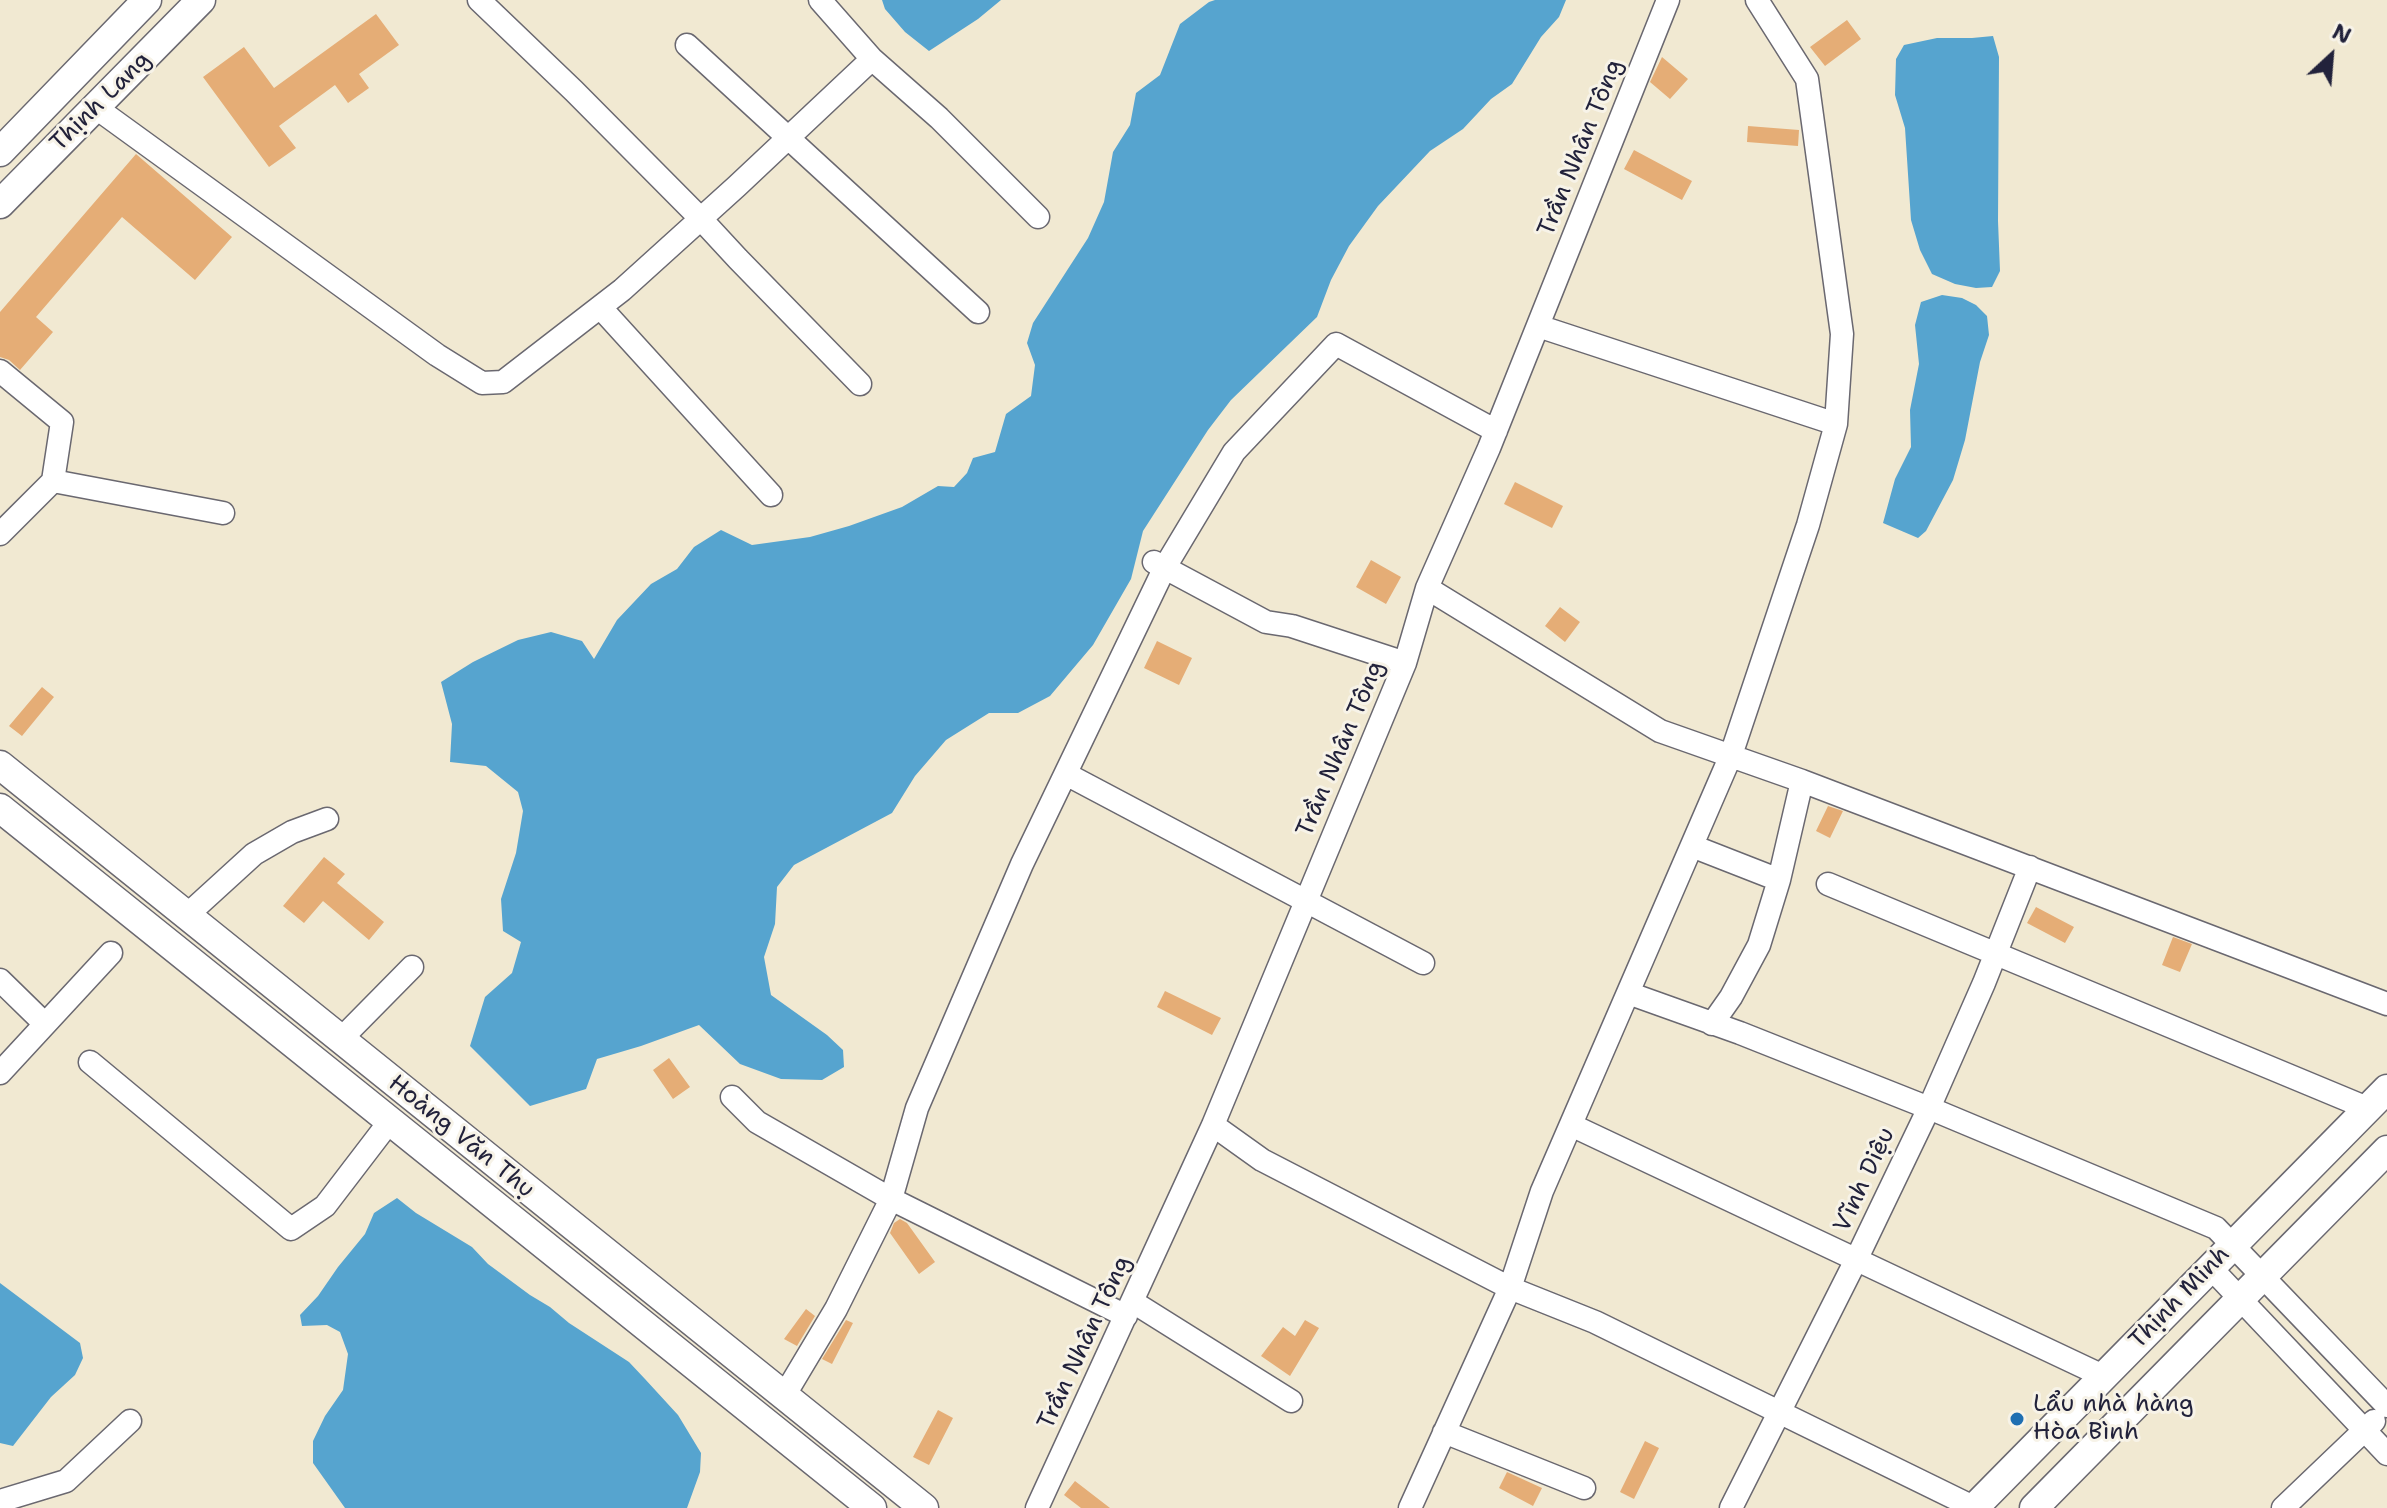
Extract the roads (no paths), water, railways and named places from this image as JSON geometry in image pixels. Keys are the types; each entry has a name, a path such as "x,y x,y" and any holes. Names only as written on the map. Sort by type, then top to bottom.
{"main road":[{"name":"Thịnh Lang","path":"0,204 201,0"},
{"name":"Thịnh Lang","path":"0,152 137,3"},
{"name":"Hoàng Văn Thụ","path":"0,765 924,1508"},
{"name":"Hoàng Văn Thụ","path":"0,808 872,1508"},
{"path":"35,837 56,810"},
{"name":"Thịnh Minh","path":"1974,1508 2377,1098"},
{"name":"Thịnh Minh","path":"2034,1508 2387,1150"},
{"path":"621,1307 642,1282"}],"street":[{"path":"479,0 574,91 860,384"},
{"path":"820,0 872,59 939,118 1038,217"},
{"name":"Trần Nhân Tông","path":"1037,1508 1213,1125 1405,663 1427,588 1496,431 1668,0"},
{"path":"1410,1508 1510,1288 1542,1191 1731,755 1808,525 1836,424 1842,334 1807,79 1757,0"},
{"path":"687,45 978,312"},
{"path":"95,107 437,355 482,383 503,382 622,290 872,59"},
{"path":"600,307 771,495"},
{"path":"1538,326 1836,424"},
{"path":"784,1396 836,1309 891,1199 917,1108 1022,864 1160,564 1234,452 1336,344 1496,431"},
{"path":"0,371 62,422 53,481 0,534"},
{"path":"53,481 223,513"},
{"path":"1160,564 1266,622 1292,626 1405,663"},
{"path":"1427,588 1660,731 1802,781 2387,1004"},
{"path":"1066,774 1423,963"},
{"path":"1712,1024 1731,997 1759,945 1779,880 1802,781"},
{"path":"186,916 254,854 292,832 327,819"},
{"path":"1692,846 1779,880"},
{"name":"Vĩnh Diệu","path":"1731,1508 1929,1108 2030,867"},
{"path":"1828,884 1996,954 2377,1098"},
{"path":"0,1073 111,953"},
{"path":"340,1040 412,967"},
{"path":"0,980 45,1024"},
{"path":"1628,993 1740,1033 1929,1108 2216,1228 2387,1408 2283,1508"},
{"path":"90,1062 291,1229 325,1206 390,1121"},
{"path":"732,1097 757,1122 891,1199 1130,1309 1291,1401"},
{"path":"1213,1125 1262,1160 1510,1288 1595,1322 1974,1508"},
{"path":"1571,1125 2103,1376"},
{"path":"2210,1267 2387,1454"},
{"path":"0,1501 66,1481 130,1421"},
{"path":"1444,1432 1584,1488"}],"water":[{"path":"882,0 1001,0 929,51 905,32 885,9"},
{"path":"1215,0 1566,0 1559,17 1541,37 1512,84 1491,99 1463,129 1430,151 1378,206 1349,246 1331,280 1317,317 1231,400 1208,430 1143,531 1131,579 1093,645 1050,696 1018,713 989,713 946,740 915,776 892,813 794,865 777,887 775,924 764,957 771,995 843,1050 844,1067 822,1080 781,1079 740,1064 699,1025 597,1059 586,1089 530,1106 470,1046 485,997 512,973 521,942 503,931 501,899 516,853 523,811 518,792 486,766 450,762 452,724 441,682 518,640 551,632 582,641 594,659 617,620 651,584 677,569 694,547 721,530 752,545 810,537 849,526 902,507 938,486 954,487 967,473 973,458 995,452 1006,414 1031,396 1035,365 1027,343 1033,323 1088,238 1104,202 1113,152 1130,125 1136,93 1160,75 1180,24"},
{"path":"1993,36 1999,57 2000,271 1992,287 1976,288 1955,284 1932,274 1920,250 1911,220 1905,128 1895,95 1896,59 1904,45 1937,38"},
{"path":"1942,295 1962,298 1976,305 1987,316 1989,335 1953,480 1926,531 1918,538 1883,523 1895,479 1911,447 1910,410 1919,364 1915,325 1921,302"},
{"path":"397,1198 472,1247 488,1264 530,1295 629,1362 645,1379 678,1415 701,1453 700,1472 687,1508 345,1508 313,1463 313,1441 343,1390 348,1354 340,1332 327,1325 302,1326 300,1315 365,1234 374,1213"},
{"path":"0,1283 80,1343 83,1358 75,1375 51,1397 13,1446 0,1443"}],"place":[{"name":"Lẩu nhà hàng Hòa Bình","path":"2017,1419"}]}
